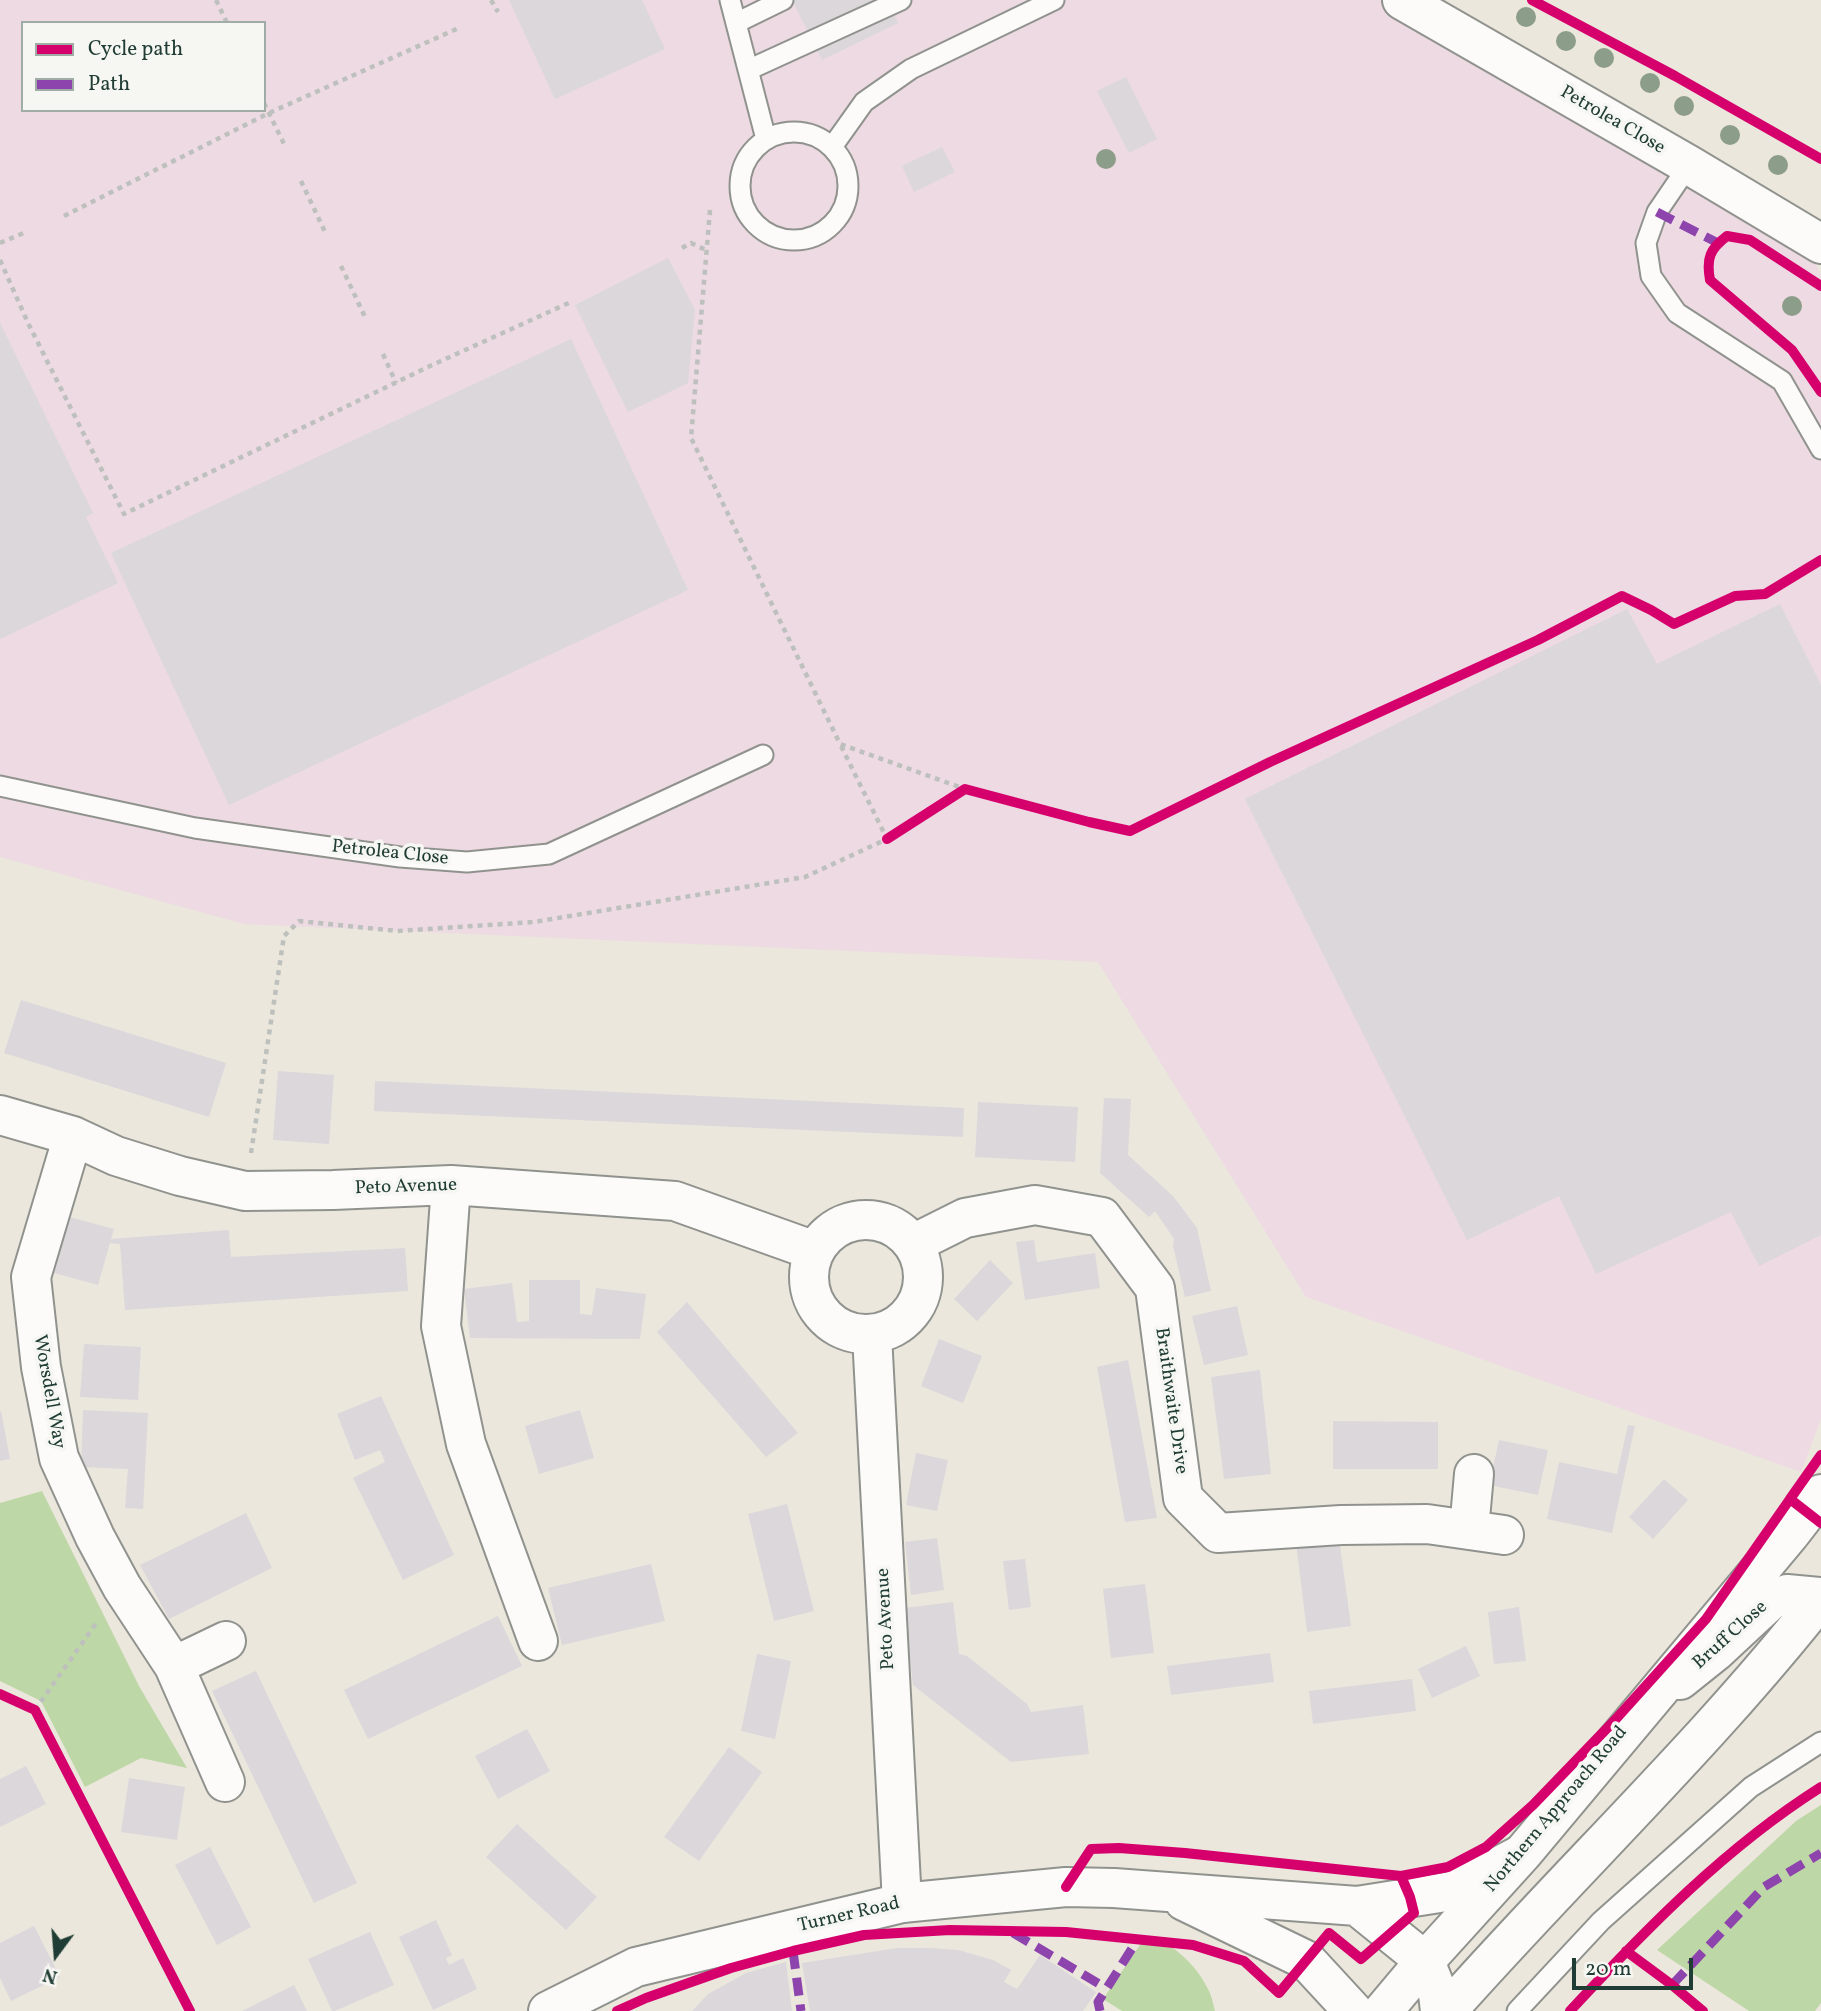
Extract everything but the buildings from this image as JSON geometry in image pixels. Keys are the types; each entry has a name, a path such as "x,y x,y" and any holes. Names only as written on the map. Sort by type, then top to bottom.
{"street":[{"name":"Petrolea Close","path":"1402,0 1821,244"},
{"name":"Peto Avenue","path":"0,1115 73,1136 129,1160 180,1176 245,1191 451,1185 675,1201 815,1251"},
{"name":"Worsdell Way","path":"73,1136 31,1277 41,1367 59,1458 95,1537 122,1587 174,1666 225,1782"},
{"path":"451,1185 441,1326 466,1444 515,1545 538,1641"},
{"name":"Braithwaite Drive","path":"913,1244 965,1218 1035,1205 1102,1217 1155,1288 1183,1498 1218,1533 1341,1525 1427,1524 1487,1532 1474,1474"},
{"path":"862,1220 881,1222 899,1230 913,1244 922,1262 923,1282 919,1301 907,1318 891,1329 872,1335 854,1333 838,1327 824,1316 814,1302 809,1286 809,1268 815,1251 826,1236 843,1224 862,1220"},
{"name":"Peto Avenue","path":"872,1335 902,1903"},
{"name":"Northern Approach Road","path":"1437,1994 1522,1854 1821,1494"},
{"name":"Bruff Close","path":"1650,1701 1682,1680 1771,1600 1787,1594 1821,1598"},
{"path":"1403,2011 1437,1994 1501,1951 1738,1699 1821,1598"},
{"path":"174,1666 226,1641"},
{"name":"Turner Road","path":"548,2011 636,1967 902,1903 1066,1887 1114,1888 1357,1906 1452,1891 1522,1854"},
{"name":"Turner Road","path":"1163,1892 1306,1960 1353,2011"},
{"path":"1357,1906 1437,1994"},
{"path":"1383,2011 1437,1994"}],"lane":[{"path":"730,0 766,139"},
{"path":"736,23 783,0"},
{"path":"748,70 901,0"},
{"path":"832,147 864,102 911,69 1054,0"},
{"path":"784,132 801,132 818,137 832,147 842,161 848,177 848,194 843,211 833,225 802,240 783,239 766,232 752,220 743,204 740,186 743,167 752,151 766,139 784,132"},
{"path":"1689,165 1657,212 1646,243 1651,276 1677,313 1782,381 1821,450"},
{"name":"Petrolea Close","path":"0,786 195,828 400,857 467,862 549,854 763,755"},
{"path":"1517,2011 1601,1921 1751,1787 1821,1742"}],"path":[{"path":"216,0 226,21"},
{"path":"491,0 498,12"},
{"path":"64,216 269,113 461,27"},
{"path":"266,107 286,148"},
{"path":"301,181 326,234"},
{"path":"709,209 691,438 887,839"},
{"path":"0,243 26,232"},
{"path":"682,248 691,243 706,250"},
{"path":"0,260 28,323 124,514 573,301"},
{"path":"341,266 366,319"},
{"path":"383,354 396,383"},
{"path":"840,744 977,792"},
{"path":"954,796 965,789"},
{"path":"245,1191 284,936 299,920 397,931 534,922 805,877 898,832"},
{"path":"35,1710 122,1587"},
{"path":"23,1704 35,1710 41,1722"}],"shaded area":[{"path":"0,0 1401,0 1808,248 1821,275 1821,1419 1801,1472 1306,1297 1098,962 244,924 0,857"}],"green space":[{"path":"42,1491 139,1686 187,1768 141,1758 85,1787 41,1701 0,1681 0,1503"},
{"path":"1821,1805 1821,2003 1815,2011 1749,2011 1657,1950 1796,1821"},
{"path":"1146,1936 1165,1943 1190,1963 1208,1989 1215,2011 1122,2011 1103,1999"}],"marked path":[{"path":"1657,212 1718,243"},
{"path":"1672,1985 1764,1887 1821,1853"},
{"path":"1013,1933 1106,1988"},
{"path":"1100,2011 1098,2002 1138,1939"},
{"path":"793,1951 801,2011"}],"cycle path":[{"path":"1532,0 1675,76 1821,159"},
{"path":"1821,286 1750,240 1727,236 1713,250 1709,260 1710,280 1792,350 1821,392"},
{"path":"887,839 965,789 1130,831 1270,762 1538,640 1622,596 1674,624 1735,596 1765,594 1821,560"},
{"path":"1821,1455 1790,1499 1821,1523"},
{"path":"617,2011 731,1968 864,1935 950,1930 1066,1932 1193,1945 1244,1961 1279,1993 1329,1933 1361,1959 1414,1913 1401,1876 1448,1867 1486,1847 1533,1805 1615,1720 1706,1619 1790,1499"},
{"path":"0,1694 35,1710 190,2011"},
{"path":"1570,2011 1688,1891 1752,1836 1821,1787"},
{"path":"1066,1887 1091,1849 1119,1848 1401,1876"},
{"path":"1626,1951 1703,2011"}]}
